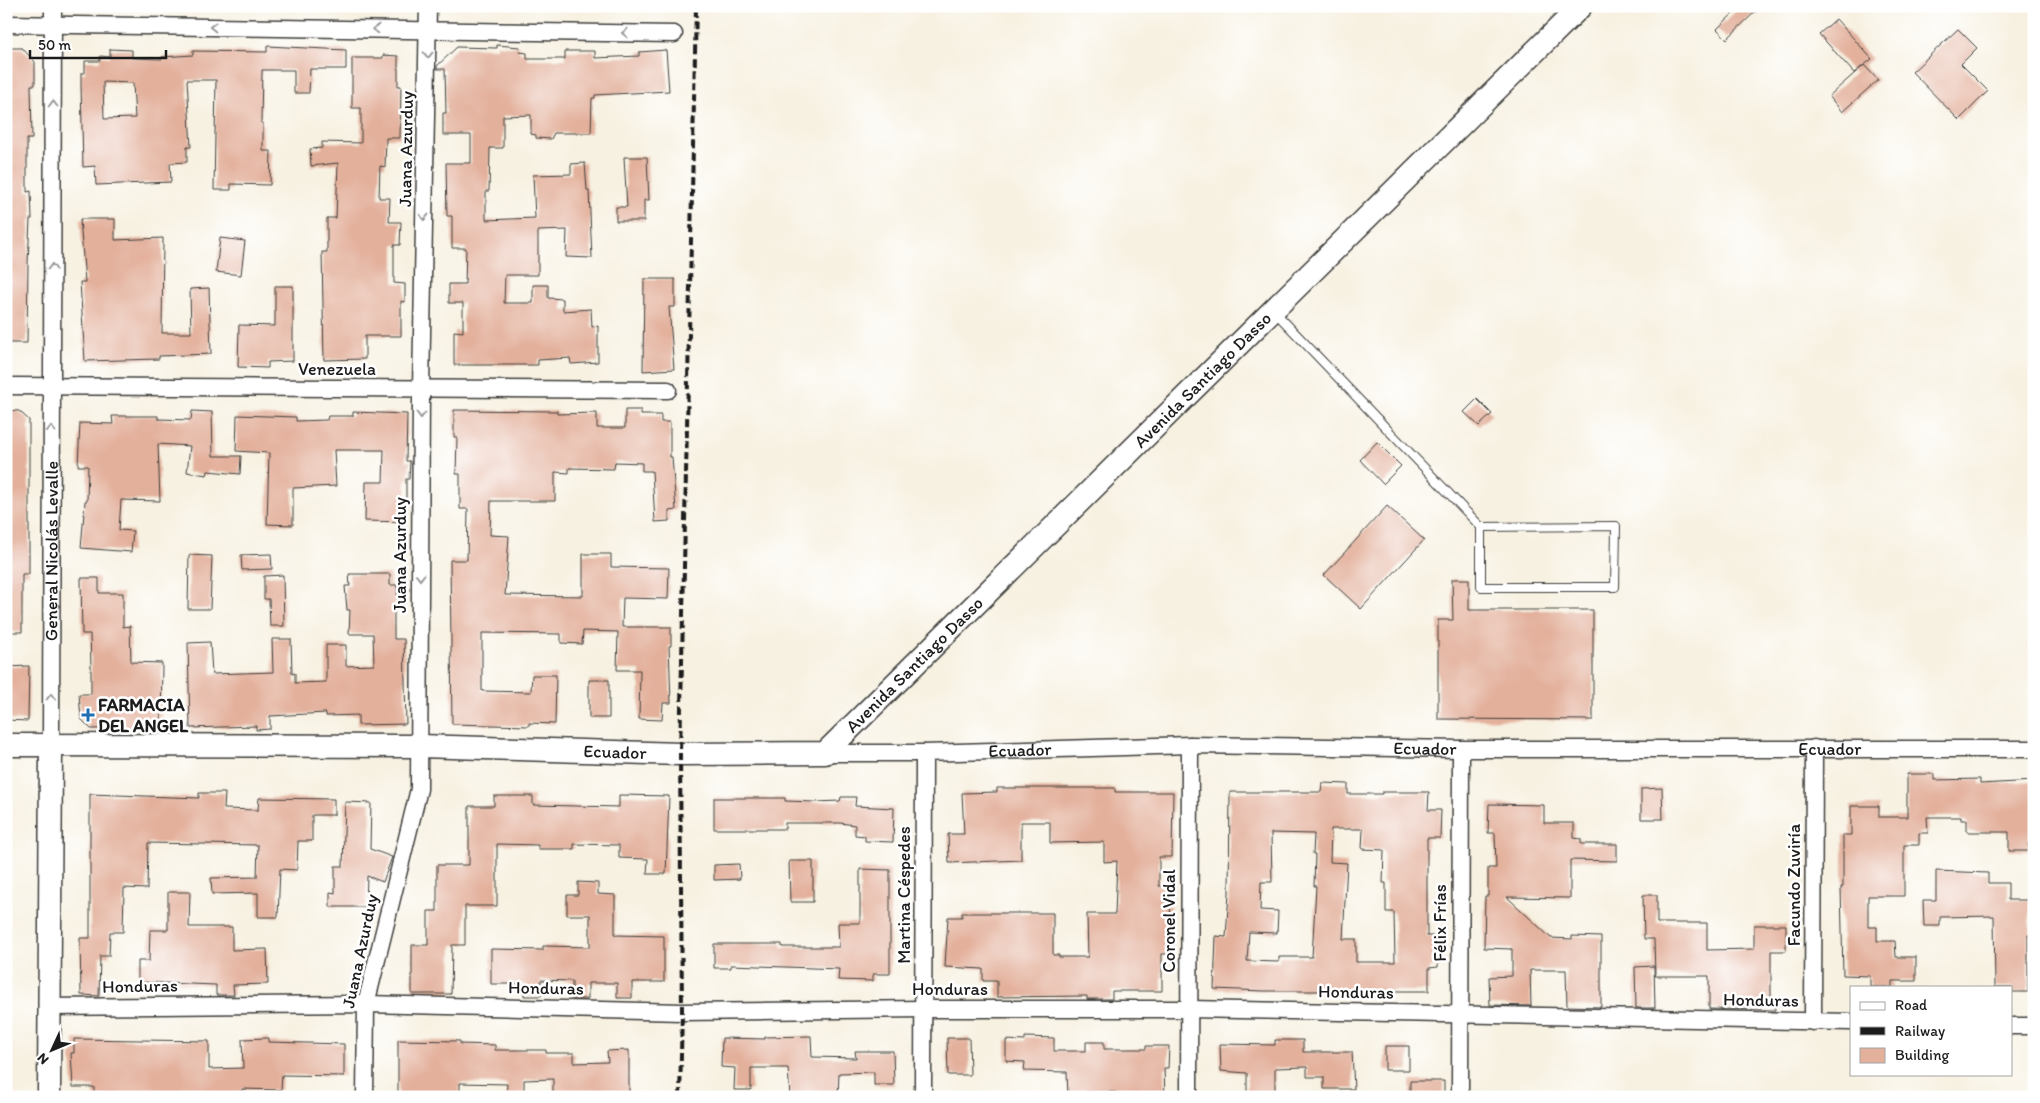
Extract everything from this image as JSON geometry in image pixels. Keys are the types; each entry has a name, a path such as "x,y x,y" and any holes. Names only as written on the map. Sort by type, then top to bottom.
{"main road":[{"name":"Avenida Santiago Dasso","path":"824,753 1581,6"},
{"name":"Ecuador","path":"6,745 420,746 680,754 824,753"},
{"name":"General Nicolás Levalle","path":"49,1097 52,746"}],"street":[{"name":"General Nicolás Levalle","path":"52,746 53,6"},
{"name":"Juana Azurduy","path":"365,1097 366,1004 419,789 421,389 428,6"},
{"path":"6,24 674,34"},
{"name":"Venezuela","path":"6,386 51,388 668,390"},
{"name":"Ecuador","path":"824,753 1190,744 1461,749 2034,749"},
{"name":"Coronel Vidal","path":"1189,1097 1190,744"},
{"name":"Facundo Zuviría","path":"1813,1022 1814,748"},
{"name":"Félix Frías","path":"1460,1097 1461,749"},
{"name":"Martina Céspedes","path":"922,1097 924,752"},
{"name":"Honduras","path":"49,1007 366,1004 682,1012 923,1009 1189,1009 1850,1022"},
{"path":"2012,1026 2034,1026"}],"lane":[{"path":"1274,311 1481,527 1481,587 1615,587 1616,526 1481,527"}],"building":[{"path":"1741,6 1761,6 1727,39 1717,29"},
{"path":"1836,19 1872,59 1854,73 1819,34"},
{"path":"1958,29 1977,48 1961,64 1988,91 1959,120 1912,72"},
{"path":"497,45 520,47 519,52 527,53 527,59 565,59 565,51 595,51 595,58 639,56 639,52 666,50 669,91 595,95 595,98 592,98 591,133 554,133 551,139 536,138 536,135 531,134 531,115 503,116 503,148 490,148 489,191 486,191 486,220 535,218 533,175 571,174 571,164 585,163 587,190 589,190 592,258 566,257 567,230 538,231 538,275 505,275 504,303 533,303 533,285 548,285 548,298 563,299 563,311 591,309 592,327 598,326 598,362 571,364 570,358 538,360 538,365 454,365 454,331 463,332 463,303 449,303 449,284 465,284 466,248 452,248 452,216 447,216 446,163 471,163 471,135 443,135 443,113 446,113 445,69 437,69 437,66 457,47 497,48"},
{"path":"267,46 346,50 346,69 310,69 309,93 294,93 294,70 262,70 261,123 263,123 263,151 271,151 270,185 231,184 231,190 214,190 216,80 187,80 191,147 187,147 187,162 170,163 171,182 96,185 95,166 83,167 81,73 85,73 85,61 100,61 100,56 110,57 110,49 132,50 132,58 162,59 162,57 193,55 193,51 267,52","holes":["103,82 133,83 135,118 104,119"]},
{"path":"9,48 22,48 35,62 35,85 31,85 32,139 27,139 27,192 31,191 32,219 30,219 28,263 27,343 7,343 6,50 9,50"},
{"path":"383,55 398,56 398,86 401,86 400,138 386,138 385,167 380,166 379,198 390,198 389,222 401,222 400,245 394,245 394,283 405,284 405,302 401,301 401,336 365,336 365,359 324,360 322,252 327,252 327,218 336,218 338,163 311,166 310,149 322,148 322,142 361,143 361,108 352,108 352,58 383,58"},
{"path":"1864,65 1878,80 1842,112 1829,96"},
{"path":"624,157 647,157 649,200 644,200 644,221 616,221 616,207 627,207"},
{"path":"80,219 115,219 115,240 163,238 162,333 191,333 190,289 209,288 211,354 159,356 159,359 85,361 80,282 85,282"},
{"path":"220,238 245,241 241,275 216,272"},
{"path":"644,279 675,279 675,307 669,307 674,369 643,371"},
{"path":"275,286 293,286 293,361 268,362 268,368 238,367 239,325 275,326"},
{"path":"1477,399 1492,414 1479,426 1464,412"},
{"path":"6,410 19,411 29,420 29,574 22,574 22,632 6,632"},
{"path":"454,410 557,411 557,414 597,413 597,428 625,428 625,410 641,410 641,415 661,415 661,422 670,422 670,457 672,457 676,510 669,511 669,521 655,522 652,471 642,471 642,463 615,462 614,469 569,468 569,473 555,472 555,501 491,501 490,535 509,536 505,595 583,596 583,554 611,554 611,567 669,568 668,599 623,598 622,627 671,627 671,646 669,646 671,703 663,703 662,720 639,719 640,670 617,670 618,632 583,631 582,644 561,643 561,634 482,633 482,691 531,692 532,675 556,675 555,724 529,723 529,726 452,724 450,560 467,560 468,509 460,509 460,474 456,474 457,437 454,437"},
{"path":"192,411 212,412 213,456 241,456 240,474 208,471 207,475 187,472 190,446 158,444 160,501 121,500 119,530 133,531 131,552 81,548 85,501 87,501 88,466 78,466 80,423 113,424 112,416 158,416 158,419 191,420"},
{"path":"353,412 407,414 406,461 410,461 409,479 406,479 406,522 365,521 366,482 383,482 384,450 334,450 336,486 293,488 293,525 267,524 269,453 236,451 237,415 296,417 296,421 327,420 328,416 353,416"},
{"path":"1377,442 1401,466 1383,484 1360,460"},
{"path":"1387,506 1424,540 1361,609 1324,575"},
{"path":"271,554 272,569 242,570 241,555"},
{"path":"189,555 212,556 210,609 188,609"},
{"path":"349,574 390,574 390,585 397,585 398,609 394,609 394,639 404,639 406,724 358,725 358,715 326,716 326,713 270,716 270,729 256,730 256,726 190,728 188,643 210,642 212,674 273,672 272,639 291,639 292,674 295,673 295,683 326,682 326,645 346,645 346,666 374,665 373,634 349,634 350,610 347,610 345,586 350,586"},
{"path":"283,575 284,626 270,626 269,599 264,599 264,576"},
{"path":"81,578 99,578 99,593 123,593 123,627 130,626 131,662 162,663 161,728 91,729 81,719 79,694 91,694 91,667 90,634 82,634"},
{"path":"1452,579 1469,579 1469,610 1593,610 1593,720 1438,719 1438,620 1453,620"},
{"path":"29,666 28,721 6,720 6,667"},
{"path":"589,680 609,680 609,718 589,718"},
{"path":"1907,774 1934,774 1934,780 1980,779 1980,784 2034,781 2034,844 2028,844 2029,851 2009,851 2009,832 1967,832 1967,820 1961,820 1961,817 1927,817 1928,833 1919,833 1919,845 1904,845 1904,896 1868,896 1868,927 1877,927 1877,941 1895,941 1896,957 1916,957 1916,981 1892,981 1892,986 1870,986 1870,976 1843,975 1841,887 1843,887 1843,835 1851,835 1851,806 1879,806 1879,817 1907,817"},
{"path":"1322,783 1348,784 1348,794 1429,792 1428,810 1441,810 1440,838 1427,838 1427,936 1440,936 1438,967 1429,968 1429,991 1264,991 1214,989 1216,936 1226,937 1229,893 1230,792 1321,792","holes":["1331,829 1363,829 1362,849 1384,850 1383,883 1386,883 1386,912 1394,912 1395,962 1356,962 1356,939 1343,939 1347,863 1330,862","1271,833 1314,834 1314,886 1316,886 1312,957 1279,957 1279,962 1247,961 1249,932 1277,933 1278,911 1260,910 1261,882 1272,882"]},
{"path":"997,788 1115,788 1115,792 1173,792 1172,857 1159,857 1159,886 1170,886 1171,954 1162,954 1162,991 1112,991 1112,999 1087,999 1087,996 997,997 997,981 983,981 983,969 945,967 948,917 962,917 962,913 1053,913 1053,955 1059,955 1059,957 1088,957 1087,914 1115,914 1117,861 1104,862 1104,842 1050,843 1050,822 1021,822 1021,860 949,863 948,834 964,834 962,793 997,792"},
{"path":"1662,788 1663,819 1641,819 1641,789"},
{"path":"199,793 225,793 224,809 258,810 259,798 334,799 334,815 312,815 312,841 298,841 297,870 280,869 278,917 258,917 258,893 212,894 211,878 257,877 258,845 148,843 147,889 124,888 123,932 110,932 109,956 100,956 99,996 81,995 80,938 90,938 90,794 199,798"},
{"path":"619,795 669,796 666,874 647,874 648,859 619,858 619,845 574,844 574,849 538,849 538,845 497,844 497,906 465,906 465,945 452,945 451,994 412,994 412,945 428,945 428,911 437,911 437,865 469,865 469,806 494,806 494,796 533,796 533,805 619,807"},
{"path":"841,797 856,797 855,806 894,808 893,842 865,841 865,836 855,835 855,825 840,823 785,823 785,829 714,829 714,798 785,798 785,801 814,802 840,801"},
{"path":"345,802 371,803 370,849 392,857 383,882 367,876 366,907 330,907 330,892 335,893 335,866 343,866"},
{"path":"1489,804 1544,805 1544,823 1574,823 1574,838 1581,839 1581,844 1617,844 1617,861 1570,860 1570,898 1507,897 1551,938 1572,939 1572,936 1601,937 1601,1007 1567,1006 1566,970 1530,970 1531,1006 1490,1005 1489,977 1512,976 1512,949 1484,948 1485,896 1488,896 1488,868 1496,868 1495,833 1488,833"},
{"path":"789,861 813,861 813,902 790,902"},
{"path":"739,864 740,879 714,880 714,865"},
{"path":"860,869 890,870 890,974 873,974 873,981 838,980 839,969 731,965 731,968 714,968 714,944 782,944 782,947 839,947 838,923 860,923"},
{"path":"1936,871 1988,873 1988,883 2008,883 2008,900 2029,900 2031,935 2028,935 2028,992 2012,992 2012,986 1995,986 1994,916 1940,917 1940,926 1924,926 1923,900 1936,900"},
{"path":"578,882 598,883 598,894 615,895 615,935 664,936 664,982 632,982 632,998 617,998 617,983 588,983 588,999 572,999 572,981 541,980 541,996 524,996 524,984 491,984 491,949 543,950 543,946 590,947 590,915 567,915 567,895 578,895"},
{"path":"168,892 190,892 189,927 232,927 232,950 267,949 268,984 233,985 234,995 216,995 216,985 138,982 138,961 149,961 150,930 168,930"},
{"path":"1643,895 1657,895 1657,923 1707,923 1707,950 1754,949 1754,925 1786,925 1786,951 1771,951 1771,998 1774,998 1775,1010 1709,1009 1709,976 1655,976 1654,939 1644,939"},
{"path":"1654,966 1655,1008 1636,1008 1635,967"},
{"path":"811,1036 812,1057 856,1058 855,1051 893,1051 894,1085 874,1085 874,1072 839,1073 838,1097 790,1097 788,1068 751,1068 751,1090 734,1090 735,1068 721,1067 722,1038 765,1039 765,1037"},
{"path":"1025,1037 1054,1038 1054,1051 1086,1051 1086,1042 1104,1042 1104,1049 1146,1049 1146,1046 1169,1046 1168,1068 1164,1068 1165,1097 1116,1097 1116,1092 1085,1092 1085,1097 1068,1097 1067,1072 1024,1071 1025,1062 1006,1061 1006,1040 1025,1041"},
{"path":"268,1038 268,1042 344,1044 344,1076 282,1075 281,1090 242,1089 242,1097 94,1097 94,1087 73,1087 71,1053 74,1053 74,1039 209,1041 209,1069 243,1068 242,1039"},
{"path":"947,1038 969,1038 970,1075 948,1075"},
{"path":"398,1040 460,1041 460,1044 495,1045 495,1050 546,1050 546,1053 574,1053 574,1063 608,1062 607,1051 629,1050 629,1097 553,1095 553,1079 524,1080 524,1097 506,1097 507,1084 460,1083 460,1097 398,1097"},
{"path":"1275,1040 1303,1040 1303,1052 1352,1052 1354,1089 1324,1089 1324,1077 1307,1077 1307,1067 1275,1068 1275,1097 1247,1097 1247,1073 1221,1071 1220,1044 1275,1045"},
{"path":"1385,1046 1409,1046 1409,1070 1385,1070"},
{"path":"1410,1081 1444,1081 1444,1097 1410,1097"}],"railway":[{"path":"680,1097 682,1012 680,754 696,6"}],"place":[{"name":"FARMACIA DEL ANGEL","path":"88,715"}]}
